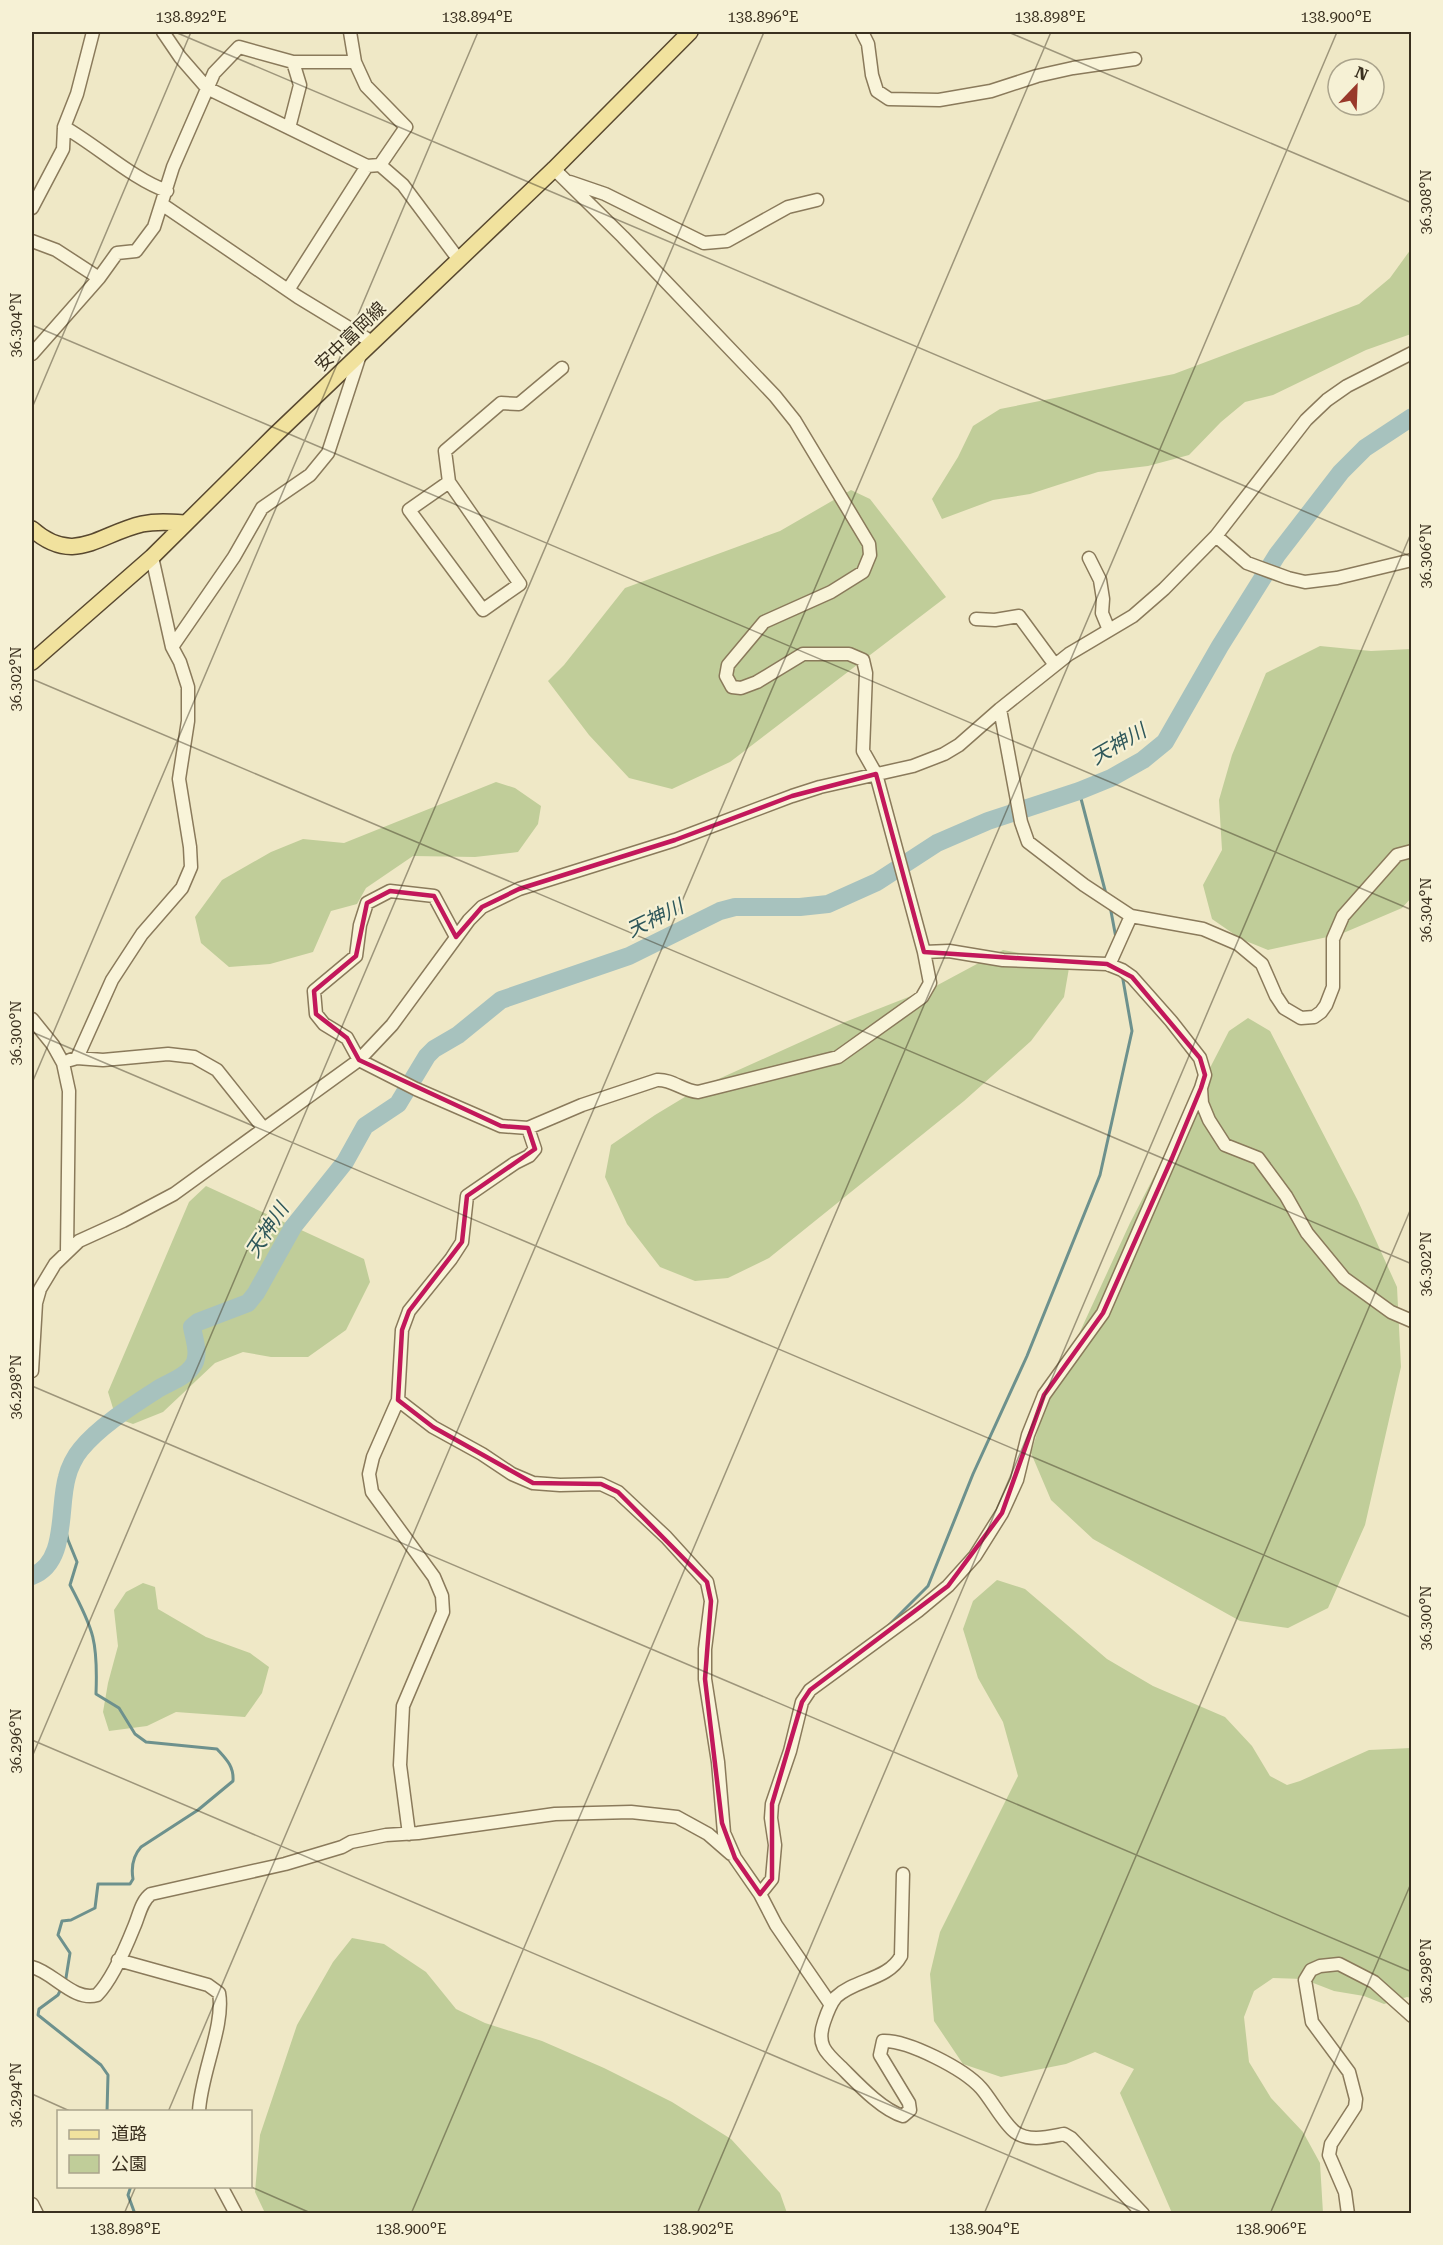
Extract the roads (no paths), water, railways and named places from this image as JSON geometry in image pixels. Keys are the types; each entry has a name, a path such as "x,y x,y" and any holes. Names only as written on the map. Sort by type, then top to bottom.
{"main road":[{"name":"安中富岡線","path":"32,662 152,557 184,523 554,169 690,32"},
{"path":"32,529 61,545 79,547 142,524 184,523"}],"street":[{"path":"32,208 63,149 64,127 77,94 93,32"},
{"path":"164,32 180,57 207,87 367,166 380,165 403,185 459,260"},
{"path":"350,32 355,62 366,86 406,127 380,165"},
{"path":"862,32 868,44 872,75 877,91 889,99 939,100 991,91 1037,76 1073,68 1135,59"},
{"path":"32,354 99,278 117,253 136,252 154,227 163,205 173,167 207,87 214,73 239,47 292,62 355,62"},
{"path":"289,128 300,85 292,62"},
{"path":"64,127 153,186 167,191"},
{"path":"288,290 367,166"},
{"path":"456,937 434,896 390,891 368,903 360,925 356,956 314,991 316,1014 324,1024 347,1038 359,1060 416,1089 501,1126 528,1128 582,1105 657,1080 666,1080 698,1092 838,1057 922,997 930,982 876,774 863,752 866,673 863,660 849,654 803,654 757,682 741,688 732,687 726,676 729,665 765,622 831,592 863,572 870,555 869,544 788,413 724,342 554,169"},
{"path":"566,180 605,194 704,243 727,241 788,207 816,200"},
{"path":"163,205 367,347 328,453 310,475 262,508 234,557 172,647"},
{"path":"32,241 56,250 99,278"},
{"path":"32,1371 32,1338 40,1289 51,1269 67,1251 79,1241 174,1194 359,1060 392,1025 456,937 482,907 519,889 675,840 792,796 913,766 944,754 967,738 1069,654 1146,606 1216,536 1306,420 1327,400 1347,386 1412,353"},
{"path":"449,482 409,510 483,610 520,584 449,482 445,450 501,403 519,404 562,368"},
{"path":"1216,536 1247,563 1305,582 1337,578 1412,560"},
{"path":"76,1058 112,980 142,934 182,888 190,867 190,847 179,779 188,721 188,687 180,662 172,647 152,557"},
{"path":"1089,558 1100,580 1103,599 1102,613 1109,630"},
{"path":"976,618 995,620 1019,616 1055,665"},
{"path":"1000,709 1021,822 1028,843 1131,916 1203,929 1238,944 1262,964 1284,1008 1301,1018 1311,1018 1324,1009 1331,993 1333,939 1343,916 1397,855 1412,851"},
{"path":"1109,965 1131,916"},
{"path":"760,1894 772,1879 775,1845 771,1818 772,1804 790,1750 802,1702 810,1690 865,1652 948,1586 975,1556 1002,1513 1017,1480 1028,1435 1044,1395 1103,1313 1205,1075 1200,1058 1171,1021 1132,977 1109,965 1003,960 949,951 924,952"},
{"path":"32,1019 53,1045 63,1063 69,1091 67,1251"},
{"path":"63,1063 76,1058 103,1060 168,1054 194,1057 217,1070 264,1129"},
{"path":"1201,1088 1202,1103 1209,1120 1225,1145 1258,1158 1286,1196 1307,1233 1344,1278 1391,1312 1412,1321"},
{"path":"409,1834 400,1765 403,1706 443,1612 442,1596 434,1577 372,1492 369,1474 372,1457 398,1400 402,1330 409,1311 452,1259 462,1242 467,1196 529,1156 535,1149 528,1128"},
{"path":"398,1400 433,1427 533,1483 601,1484 618,1492 666,1537 706,1582 711,1601 705,1649 705,1679 718,1761 724,1833 735,1858 760,1894 776,1925 831,2005"},
{"path":"32,1966 76,1992 93,1996 102,1989 134,1928 146,1898 151,1894 285,1864 342,1847 351,1842 386,1835 409,1834 555,1814 631,1812 662,1814 677,1817 708,1834 735,1858"},
{"path":"903,1874 901,1956 896,1965 846,1990 831,2005 820,2033 820,2041 826,2053 890,2110 903,2116 910,2110 906,2096 880,2055 883,2041 894,2041 947,2063 967,2074 980,2087 1015,2132 1033,2139 1064,2134 1143,2214"},
{"path":"118,1960 208,1985 219,1993 215,2031 200,2092 199,2110"},
{"path":"1348,2214 1345,2192 1329,2155 1331,2144 1355,2107 1356,2099 1349,2072 1312,2022 1305,1980 1311,1970 1320,1966 1339,1964 1374,1982 1412,2016"},
{"path":"221,2188 236,2214"},
{"path":"32,2204 37,2214"}],"waterway":[{"name":"天神川","path":"32,1576 43,1569 57,1547 64,1489 71,1466 79,1452 89,1440 117,1416 189,1371 196,1358 192,1327 198,1322 248,1303 293,1227 345,1162 365,1126 398,1104 427,1056 434,1049 458,1035 501,1000 629,956 720,911 735,907 800,907 828,904 877,882 937,843 988,821 1079,791 1111,778 1143,760 1165,742 1220,646 1277,555 1341,472 1365,448 1412,417"},
{"path":"1079,791 1106,894"},
{"path":"1110,906 1116,938"},
{"path":"888,1626 928,1586 973,1474 1027,1356 1100,1175 1132,1031 1122,974"},
{"path":"63,1518 68,1540 77,1562 70,1585 93,1637 96,1694 119,1708 135,1734 146,1742 217,1749 231,1767 233,1776 233,1781 198,1810 138,1850 134,1858 133,1879 130,1884 98,1884 95,1908 71,1920 62,1921 58,1935 70,1953 65,1984"},
{"path":"61,1989 58,1995 39,2009 38,2015 101,2065 108,2075 107,2110"},
{"path":"130,2188 128,2195 135,2214"}]}
